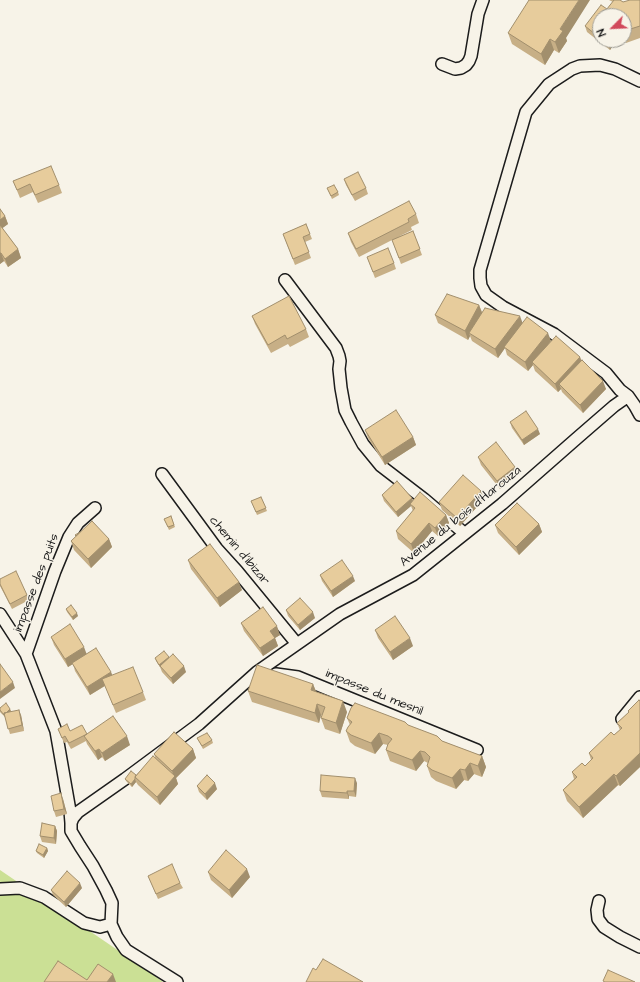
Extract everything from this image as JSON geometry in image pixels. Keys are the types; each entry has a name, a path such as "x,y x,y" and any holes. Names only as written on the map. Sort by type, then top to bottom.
{"street":[{"path":"442,64 455,69 466,65 469,61 478,14 483,0"},
{"path":"640,81 615,69 600,65 580,66 572,69 550,84 526,112 480,270 481,286 486,295 503,308 554,334 606,373 620,390 628,396 640,415"},
{"path":"285,280 336,348 340,361 339,369 343,401 351,422 363,444 381,466 424,499 464,533"},
{"name":"Avenue du bois d'Harouza","path":"71,823 78,812 199,724 257,672 340,614 413,575 502,504 614,406 628,396"},
{"name":"chemin d'ibizar","path":"162,474 216,550 237,571 297,644"},
{"name":"impasse des puits","path":"26,654 69,536 78,523 95,508"},
{"path":"0,614 26,654 56,731 70,811 71,832 100,878 112,903 111,924 117,937 126,950 177,982"},
{"name":"impasse du mesnil","path":"257,672 298,677 477,750"},
{"path":"622,719 640,697"},
{"path":"0,889 20,888 44,897 84,923 100,927 111,924"},
{"path":"599,901 597,910 598,919 604,927 640,947"}],"green space":[{"path":"0,870 144,968 163,982 0,982"}],"building":[{"path":"529,0 579,0 560,29 563,31 555,42 550,39 541,54 508,33"},
{"path":"614,0 620,0 623,2 640,0 640,26 632,28 632,8 608,8"},
{"path":"601,5 606,8 599,8"},
{"path":"592,17 592,32 585,26"},
{"path":"51,166 59,185 35,195 30,184 17,190 13,181"},
{"path":"358,172 366,188 352,195 344,179"},
{"path":"334,185 338,192 331,196 327,188"},
{"path":"409,201 416,214 408,219 409,222 356,249 348,233"},
{"path":"0,209 5,216 0,220"},
{"path":"306,224 310,234 303,237 309,252 293,259 283,234"},
{"path":"0,225 18,249 5,259 0,253"},
{"path":"413,231 420,249 399,258 392,240"},
{"path":"388,248 394,263 373,272 367,257"},
{"path":"447,294 479,305 465,331 435,315"},
{"path":"289,296 306,329 287,339 285,335 268,345 252,316"},
{"path":"485,308 520,316 495,349 469,333"},
{"path":"527,317 548,333 525,362 504,347"},
{"path":"556,336 580,357 555,384 532,362"},
{"path":"582,360 603,381 580,405 559,384"},
{"path":"396,410 413,437 382,457 365,430"},
{"path":"526,411 538,429 522,440 510,422"},
{"path":"496,442 515,467 497,481 478,457"},
{"path":"463,475 481,491 457,518 439,502"},
{"path":"397,481 412,498 396,512 382,495"},
{"path":"420,492 446,515 435,528 429,523 411,544 396,531 415,508 410,504"},
{"path":"261,497 266,508 256,512 251,501"},
{"path":"517,503 539,524 516,547 495,525"},
{"path":"171,516 174,525 168,527 164,519"},
{"path":"92,521 109,539 88,559 71,541"},
{"path":"210,544 239,582 217,598 188,560"},
{"path":"342,560 353,576 331,591 320,575"},
{"path":"16,571 27,595 10,604 0,584 0,579"},
{"path":"300,598 313,612 298,625 286,610"},
{"path":"71,605 77,613 72,617 66,609"},
{"path":"263,607 277,626 270,631 275,638 260,648 241,623"},
{"path":"395,616 410,638 390,652 375,630"},
{"path":"70,624 84,647 65,659 51,637"},
{"path":"96,648 111,672 87,687 72,663"},
{"path":"164,651 169,657 159,665 155,658"},
{"path":"173,654 184,666 171,678 160,666"},
{"path":"0,664 13,682 0,692"},
{"path":"257,665 313,684 311,690 343,701 336,723 321,718 325,707 317,704 315,713 248,691"},
{"path":"133,667 143,692 113,705 102,679"},
{"path":"639,700 640,753 616,776 614,774 579,807 563,790 577,777 572,772 582,763 585,766 593,758 589,753 611,732 614,735 622,728 617,723"},
{"path":"6,703 10,709 4,713 4,715 0,708"},
{"path":"355,703 405,722 408,725 437,736 442,741 482,756 478,766 470,763 465,770 460,769 452,778 432,770 427,766 430,757 425,752 420,751 412,760 386,750 392,739 388,736 379,733 371,743 351,735 346,731 352,722 347,718"},
{"path":"19,710 22,725 8,729 4,713"},
{"path":"113,716 127,736 102,753 99,749 95,751 84,736"},
{"path":"67,724 70,731 82,725 87,734 69,743 65,736 62,738 58,729"},
{"path":"174,732 193,749 172,771 154,754"},
{"path":"207,733 212,740 202,746 197,738"},
{"path":"153,756 175,776 157,797 135,777"},
{"path":"131,771 136,775 131,784 125,779"},
{"path":"207,775 215,783 205,794 197,786"},
{"path":"321,775 355,778 354,791 347,791 347,793 320,791"},
{"path":"61,793 64,809 54,811 51,796"},
{"path":"42,823 55,826 54,838 40,836"},
{"path":"39,844 47,848 43,855 36,851"},
{"path":"226,850 247,869 229,890 208,872"},
{"path":"172,864 180,883 156,894 148,876"},
{"path":"67,871 80,883 64,902 51,890"},
{"path":"323,959 363,982 306,982 313,968 316,970"},
{"path":"58,961 87,980 98,964 113,974 107,982 44,982"},
{"path":"608,970 635,982 605,982 603,981"}]}
